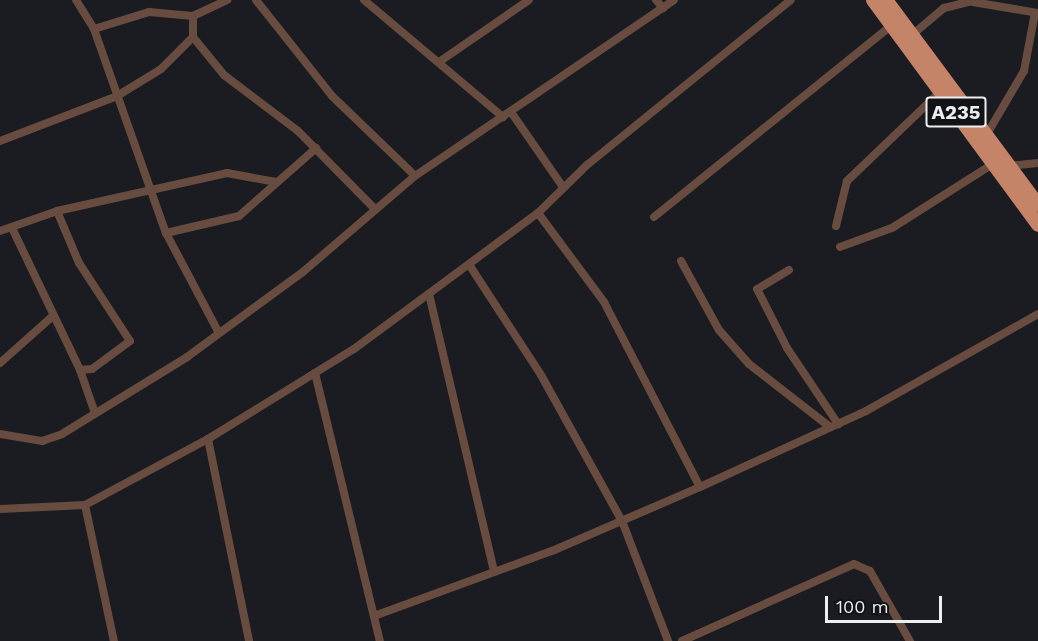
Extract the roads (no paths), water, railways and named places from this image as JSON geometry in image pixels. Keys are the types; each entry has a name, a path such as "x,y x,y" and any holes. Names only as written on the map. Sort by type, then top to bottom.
{"highway":[{"name":"A235","path":"873,0 1038,225"},
{"name":"A235","path":"886,0 1038,205"}],"street":[{"path":"76,0 94,29 152,187 165,233 219,333"},
{"path":"94,29 148,12 193,16 227,0"},
{"path":"256,0 332,96 415,176"},
{"path":"364,0 507,114 563,187"},
{"path":"440,62 529,0"},
{"path":"656,0 663,8"},
{"path":"0,434 42,441 95,413 219,333 415,176 674,0"},
{"path":"0,509 84,505 208,439 315,374 470,266 538,213 563,187 790,0"},
{"path":"912,35 944,8 974,1 1037,13 1024,71 987,134"},
{"path":"193,16 193,38 243,93 316,148 375,209"},
{"path":"654,217 892,25"},
{"path":"0,141 117,96 160,69 193,38"},
{"path":"836,226 847,181 941,91"},
{"path":"165,233 239,216 316,148"},
{"path":"1009,166 1038,163"},
{"path":"840,247 892,228 993,164"},
{"path":"0,231 57,211 152,187 227,173 276,182"},
{"path":"57,211 79,263 130,341 92,369 80,370"},
{"path":"538,213 604,302 700,487"},
{"path":"12,228 80,370 95,413"},
{"path":"681,261 719,330 749,364 834,425"},
{"path":"470,266 542,375 622,521 668,641"},
{"path":"789,270 757,289 787,348 834,425"},
{"path":"429,294 494,572"},
{"path":"374,616 494,572 700,487 834,425 1038,314"},
{"path":"0,363 53,316"},
{"path":"315,374 380,641"},
{"path":"208,439 249,641"},
{"path":"84,505 114,641"},
{"path":"682,641 854,564 870,571 909,641"}]}
